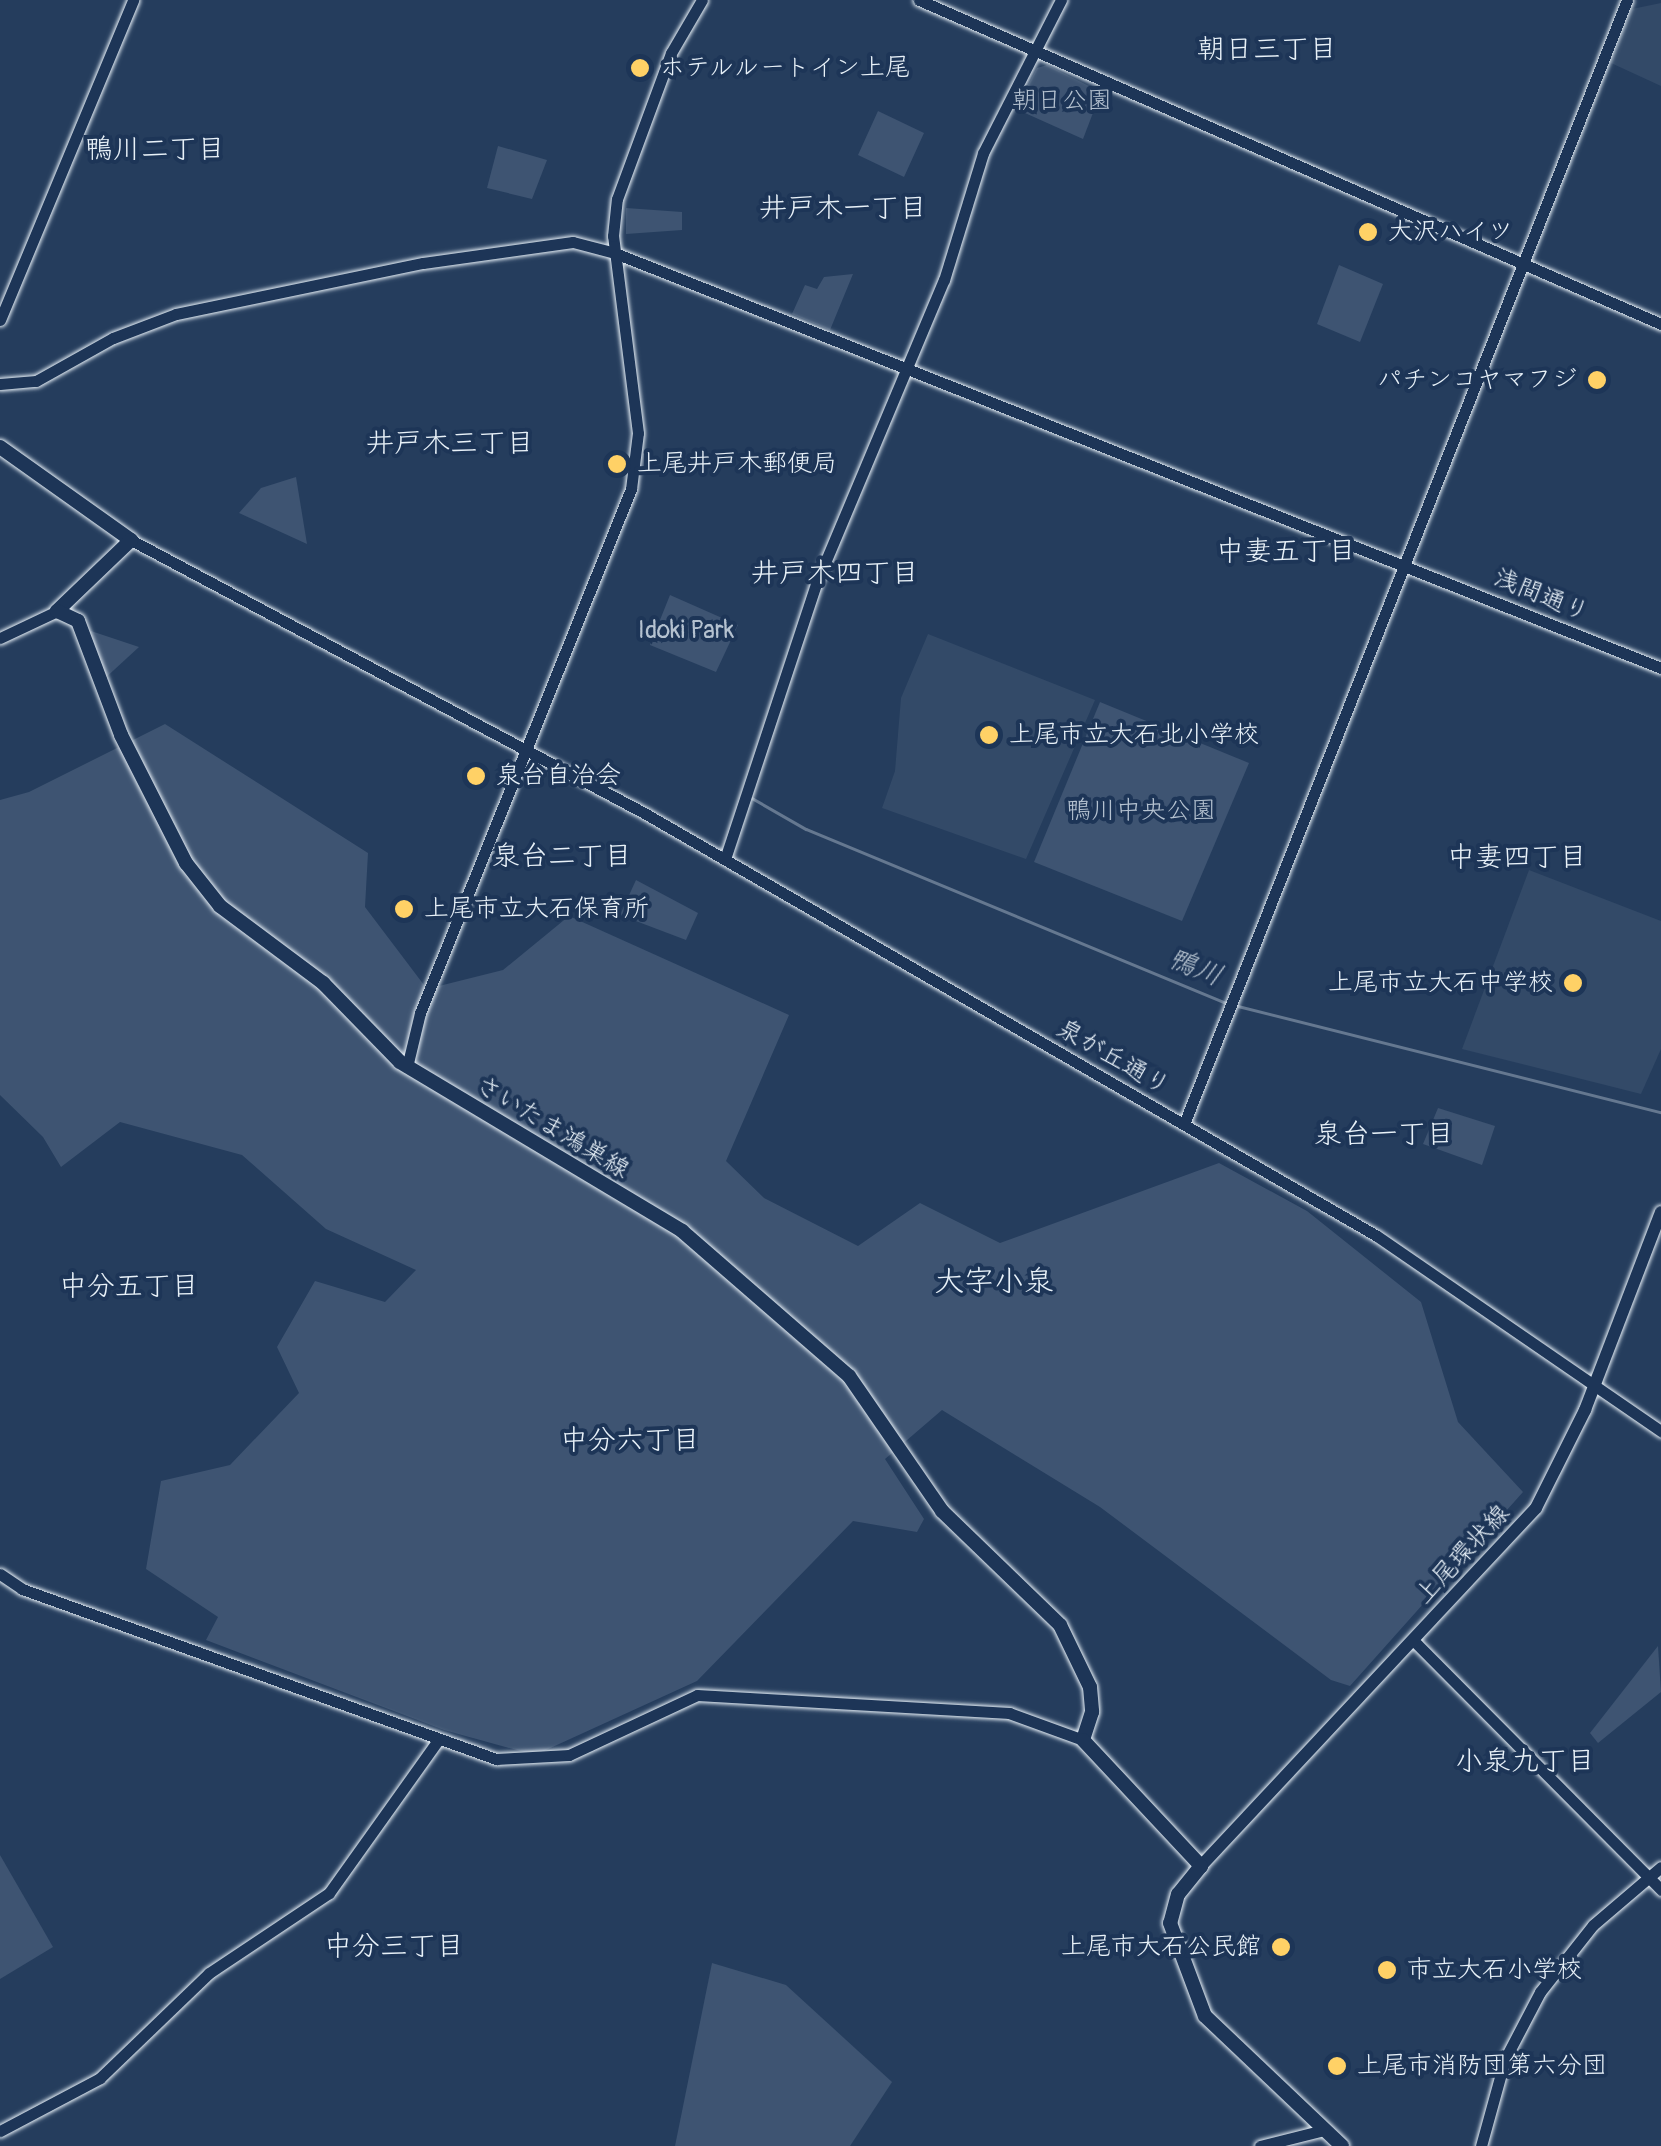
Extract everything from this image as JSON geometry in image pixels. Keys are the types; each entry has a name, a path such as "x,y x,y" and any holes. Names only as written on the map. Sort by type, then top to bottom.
{"main road":[{"path":"0,447 131,540 57,612"},
{"name":"さいたま鴻巣線","path":"57,612 78,621 121,735 186,863 235,920 323,983 408,1067 682,1231 849,1376 942,1511 1046,1608 1073,1643 1091,1699 1083,1740"},
{"name":"上尾環状線","path":"1201,1866 1536,1508 1596,1381 1661,1212"},
{"path":"1083,1740 1201,1866 1178,1894 1170,1922 1186,1976 1227,2042 1342,2146"}],"street":[{"path":"0,320 133,0"},
{"path":"408,1067 420,1013 631,489 638,433 615,252 623,179 671,53 702,0"},
{"path":"919,0 1521,267 1661,324"},
{"path":"725,859 816,584 944,280 983,153 1039,52 1061,0"},
{"path":"1184,1124 1627,0"},
{"name":"浅間通り","path":"0,384 36,381 113,338 176,314 326,281 555,242 615,252 1661,668"},
{"name":"泉が丘通り","path":"131,540 725,859 1378,1236 1596,1381 1661,1431"},
{"path":"0,638 57,612"},
{"path":"0,1574 22,1589 496,1760 547,1760 698,1695 737,1694 1009,1713 1045,1721 1083,1740"},
{"path":"1414,1641 1661,1890"},
{"path":"0,2131 100,2078 209,1973 329,1892 438,1740"},
{"path":"1481,2146 1505,2058 1540,1992 1580,1939 1661,1867"},
{"path":"1260,2146 1324,2130"}],"shaded area":[{"path":"1661,3 1661,86 1611,63 1632,9"},
{"name":"上尾市立大石北小学校","path":"928,634 1095,700 1026,859 882,808 895,771 901,698"},
{"name":"上尾市立大石中学校","path":"1529,870 1661,921 1661,1049 1641,1094 1462,1049"}],"green space":[{"name":"朝日公園","path":"1047,65 1101,92 1083,139 1016,109 1037,68"},
{"path":"878,111 924,133 904,177 858,155"},
{"path":"498,146 547,160 532,199 487,188"},
{"path":"626,208 682,212 682,230 626,234"},
{"path":"1339,265 1383,284 1360,342 1317,324"},
{"path":"853,274 830,330 792,314 805,285 817,289 824,277"},
{"path":"296,477 307,544 239,513 261,488"},
{"name":"Idoki Park","path":"670,595 738,625 716,672 650,645"},
{"path":"82,628 139,647 102,681"},
{"name":"鴨川中央公園","path":"1100,702 1249,763 1182,921 1034,862"},
{"path":"165,724 368,853 365,907 427,989 503,970 569,916 789,1015 726,1161 764,1198 858,1246 920,1203 1000,1243 1219,1163 1307,1211 1421,1302 1458,1422 1523,1492 1350,1686 1331,1680 1100,1507 942,1410 885,1459 924,1519 917,1532 853,1521 697,1681 535,1755 444,1730 206,1640 218,1617 146,1569 161,1481 230,1465 299,1393 277,1347 315,1281 385,1302 416,1270 326,1229 242,1155 120,1122 61,1167 43,1137 0,1095 0,800 29,792"},
{"path":"636,880 698,913 686,940 620,915"},
{"path":"1438,1108 1495,1126 1482,1165 1423,1144"},
{"path":"1658,1646 1661,1692 1598,1743 1590,1733"},
{"path":"0,1855 53,1947 0,1979"},
{"path":"712,1963 786,1985 892,2082 850,2146 675,2146"}],"waterway":[{"name":"鴨川","path":"752,798 806,829 1227,1003"},
{"name":"鴨川","path":"1234,1005 1661,1112"}],"place":[{"name":"ホテルルートイン上尾","path":"640,68"},
{"name":"大沢ハイツ","path":"1368,232"},
{"name":"パチンコヤマフジ","path":"1597,380"},
{"name":"上尾井戸木郵便局","path":"617,464"},
{"name":"上尾市立大石北小学校","path":"989,735"},
{"name":"泉台自治会","path":"476,776"},
{"name":"上尾市立大石保育所","path":"404,909"},
{"name":"上尾市立大石中学校","path":"1573,983"},
{"name":"上尾市大石公民館","path":"1281,1947"},
{"name":"市立大石小学校","path":"1387,1970"},
{"name":"上尾市消防団第六分団","path":"1337,2066"}],"district":[{"name":"朝日三丁目","path":"1267,50"},
{"name":"鴨川二丁目","path":"155,150"},
{"name":"井戸木一丁目","path":"843,209"},
{"name":"井戸木三丁目","path":"450,444"},
{"name":"中妻五丁目","path":"1286,552"},
{"name":"井戸木四丁目","path":"835,574"},
{"name":"泉台二丁目","path":"562,857"},
{"name":"中妻四丁目","path":"1517,858"},
{"name":"泉台一丁目","path":"1384,1135"},
{"name":"大字小泉","path":"994,1282"},
{"name":"中分五丁目","path":"129,1287"},
{"name":"中分六丁目","path":"630,1441"},
{"name":"小泉九丁目","path":"1525,1762"},
{"name":"中分三丁目","path":"394,1947"}]}
